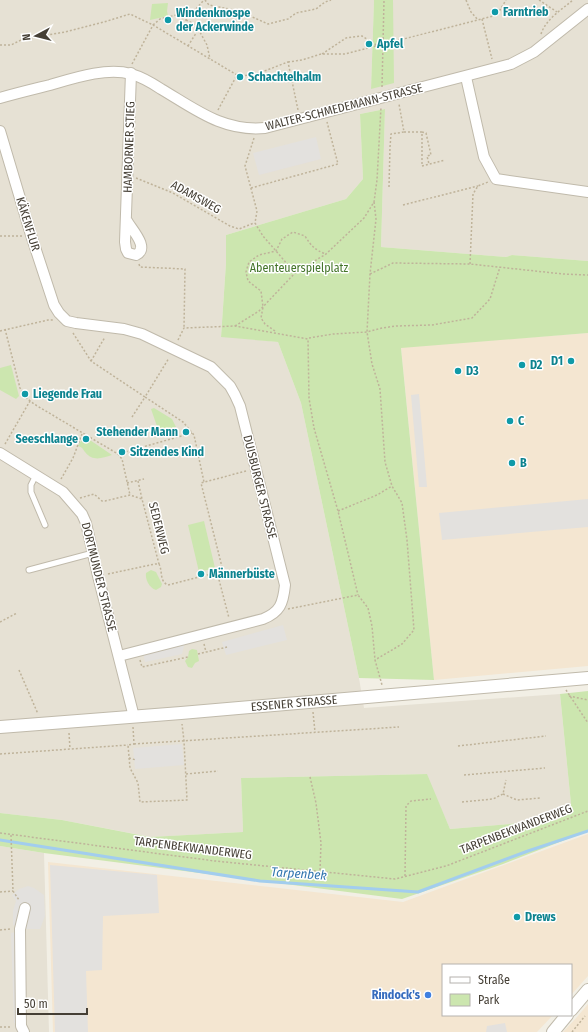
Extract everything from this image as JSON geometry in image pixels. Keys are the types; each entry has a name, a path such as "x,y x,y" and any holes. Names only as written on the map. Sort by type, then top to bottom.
{"street":[{"name":"WALTER-SCHMEDEMANN-STRASSE","path":"0,98 96,73 131,73 145,79 213,119 236,128 257,129 274,127 511,64 527,56 588,9"},
{"name":"HAMBORNER STIEG","path":"131,73 126,249 128,253 136,255"},
{"path":"466,77 484,157 496,180 588,192"},
{"name":"KÄKENFLUR","path":"0,131 54,304 64,318"},
{"name":"DUISBURGER STRASSE","path":"64,318 76,323 124,329 142,334 211,367 230,386 240,406 284,585 282,602 277,612"},
{"name":"DORTMUNDER STRASSE","path":"2,450 36,475 64,492 82,514 86,523 133,717"},
{"path":"119,656 231,628 263,619 277,612"},
{"name":"ESSENER STRASSE","path":"0,727 588,678"},
{"path":"24,1032 22,1026 20,929 25,908"},
{"path":"572,1009 588,990"},
{"path":"553,1032 566,1016"}],"lane":[{"path":"36,475 31,485 31,492 45,525"},
{"path":"29,570 93,553"}],"path":[{"path":"186,20 204,0 209,5 239,11 268,24 288,19 296,13 316,9 330,0"},
{"path":"382,87 384,0"},
{"path":"466,0 471,12 478,20"},
{"path":"0,45 11,45 23,39 65,32 130,14 153,25 241,76 259,72 288,62 302,60 322,54 345,54 497,15 506,0"},
{"path":"539,0 557,12"},
{"path":"539,38 543,27 557,12 573,0"},
{"path":"131,73 132,63 153,25 160,19 176,15 196,25 207,45 210,59"},
{"path":"482,19 494,69"},
{"path":"188,46 198,30"},
{"path":"322,54 346,38 362,36 378,46"},
{"path":"288,62 300,120"},
{"path":"213,119 237,75"},
{"path":"397,94 404,132"},
{"path":"375,660 402,644 414,630 402,503 392,486 385,462 380,389 372,364 367,332 370,274 376,219 374,202 377,180 382,98"},
{"path":"251,188 338,164 324,113"},
{"path":"257,129 245,166 257,211 255,223 263,236 295,273"},
{"path":"389,187 391,134 404,132 426,133 431,155 427,156 429,164"},
{"path":"422,132 422,166 446,160"},
{"name":"ADAMSWEG","path":"128,177 139,178 173,192 230,226 239,229 255,223"},
{"path":"403,205 496,180"},
{"path":"470,264 473,194 478,186"},
{"path":"235,326 259,311 295,273 326,254 364,218 374,202"},
{"path":"276,251 282,239 293,232 305,236 312,247 317,251 326,254"},
{"path":"0,236 32,235"},
{"path":"276,251 259,255 249,262 246,272 248,281 261,291 263,307 261,318 265,324 276,333"},
{"path":"132,417 174,349 184,328 185,269 140,268 136,255"},
{"path":"370,274 393,263 470,264 588,275"},
{"path":"184,328 235,326 308,339 333,334 367,332 389,327 432,325 472,318 490,299 500,267"},
{"path":"0,331 48,320 64,318 92,361 183,422 194,434 204,482"},
{"path":"92,361 110,327"},
{"path":"5,329 20,388 25,397 118,454 122,460 130,495"},
{"path":"308,339 309,398 314,428 338,511 358,595 368,608 372,626 375,660 385,696"},
{"path":"2,450 30,401"},
{"path":"118,454 192,432"},
{"path":"56,487 73,458 83,433"},
{"path":"231,628 217,572 223,571 201,482 255,468"},
{"path":"127,483 144,479"},
{"path":"138,481 142,499"},
{"path":"338,511 377,495 392,486"},
{"name":"SEDENWEG","path":"75,504 81,497 94,494 102,501 130,495 142,499 164,583 168,585 217,572"},
{"path":"98,576 159,564"},
{"path":"277,612 358,595"},
{"path":"0,622 17,613"},
{"path":"198,654 226,647"},
{"path":"140,658 142,667 188,658"},
{"path":"19,670 42,724"},
{"path":"561,681 569,696 588,723"},
{"path":"569,696 588,700"},
{"path":"312,702 315,732"},
{"path":"128,745 130,768 138,783 140,802 187,800 181,713"},
{"path":"133,717 134,744"},
{"path":"68,722 70,749"},
{"path":"0,754 399,726"},
{"path":"458,746 546,736"},
{"path":"129,758 136,760"},
{"path":"464,775 545,768"},
{"path":"186,774 218,771"},
{"path":"310,777 316,803 321,843 320,871"},
{"path":"503,794 506,780"},
{"path":"462,802 493,799 503,794 517,800 540,798"},
{"path":"405,876 406,806 411,801 431,799"},
{"name":"TARPENBEKWANDERWEG","path":"0,833 215,861 395,878 446,866 588,811"},
{"path":"11,835 13,891 25,908"},
{"path":"0,892 13,891"},
{"path":"572,1032 585,1016"}],"shaded area":[{"path":"0,0 374,0 371,89 392,25 393,0 588,0 588,261 512,255 506,257 381,247 385,109 360,114 363,179 346,199 226,235 226,263 221,336 278,342 301,403 364,708 560,694 571,804 557,820 450,829 426,774 241,778 243,832 151,837 62,820 0,813"},
{"path":"316,137 321,159 259,175 253,153"},
{"path":"588,333 588,666 434,680 401,347"},
{"path":"419,394 427,487 419,487 411,395"},
{"path":"588,499 588,527 442,540 439,513"},
{"path":"283,625 287,640 226,655 222,642"},
{"path":"185,642 182,654 145,662 143,652"},
{"path":"182,744 184,765 135,769 133,748"},
{"path":"588,834 588,976 572,994 572,964 442,964 442,1016 552,1016 537,1032 53,1032 48,862 403,902"},
{"path":"0,846 44,853 49,1032 0,1032"},
{"path":"50,865 157,875 159,913 103,916 102,970 86,971 88,1032 55,1032"},
{"path":"28,886 44,895 45,916 40,929 24,929 13,925 13,911 16,901 12,895 19,889"},
{"path":"15,932 19,1023 14,1023 11,933"},
{"path":"588,1004 588,1032 563,1032 577,1017"},
{"path":"505,1023 507,1032 486,1032 487,1026"}],"green space":[{"path":"374,0 393,0 394,83 371,89"},
{"path":"168,3 168,16 150,20 152,4"},
{"name":"Abenteuerspielplatz","path":"385,109 381,247 506,257 512,255 588,261 588,333 401,348 434,680 359,678 301,403 278,342 221,337 226,263 226,235 346,199 363,179 360,114"},
{"path":"11,365 19,396 16,399 0,390 0,368"},
{"path":"154,408 172,419 176,427 159,432 151,409"},
{"path":"84,436 112,455 94,458 88,455 78,446"},
{"path":"204,521 215,568 199,572 188,525"},
{"path":"151,570 156,572 162,584 161,587 156,590 149,585 146,578 146,573"},
{"path":"192,649 197,650 199,661 195,663 192,668 188,667 185,661 188,657 189,651"},
{"path":"588,691 588,831 503,864 402,899 0,846 0,813 62,820 150,837 243,832 241,778 427,774 450,829 557,820 571,804 560,694"}],"waterway":[{"name":"Tarpenbek","path":"0,840 260,881 418,892 528,851 588,831"}],"place":[{"name":"Farntrieb","path":"495,12"},
{"name":"Windenknospe der Ackerwinde","path":"168,20"},
{"name":"Apfel","path":"369,44"},
{"name":"Schachtelhalm","path":"240,77"},
{"name":"D1","path":"571,361"},
{"name":"D2","path":"522,365"},
{"name":"D3","path":"458,371"},
{"name":"Liegende Frau","path":"25,394"},
{"name":"C","path":"510,421"},
{"name":"Stehender Mann","path":"186,432"},
{"name":"Seeschlange","path":"86,439"},
{"name":"Sitzendes Kind","path":"122,452"},
{"name":"B","path":"512,463"},
{"name":"Männerbüste","path":"201,574"},
{"name":"Drews","path":"517,917"},
{"name":"Rindock's","path":"428,995"}]}
